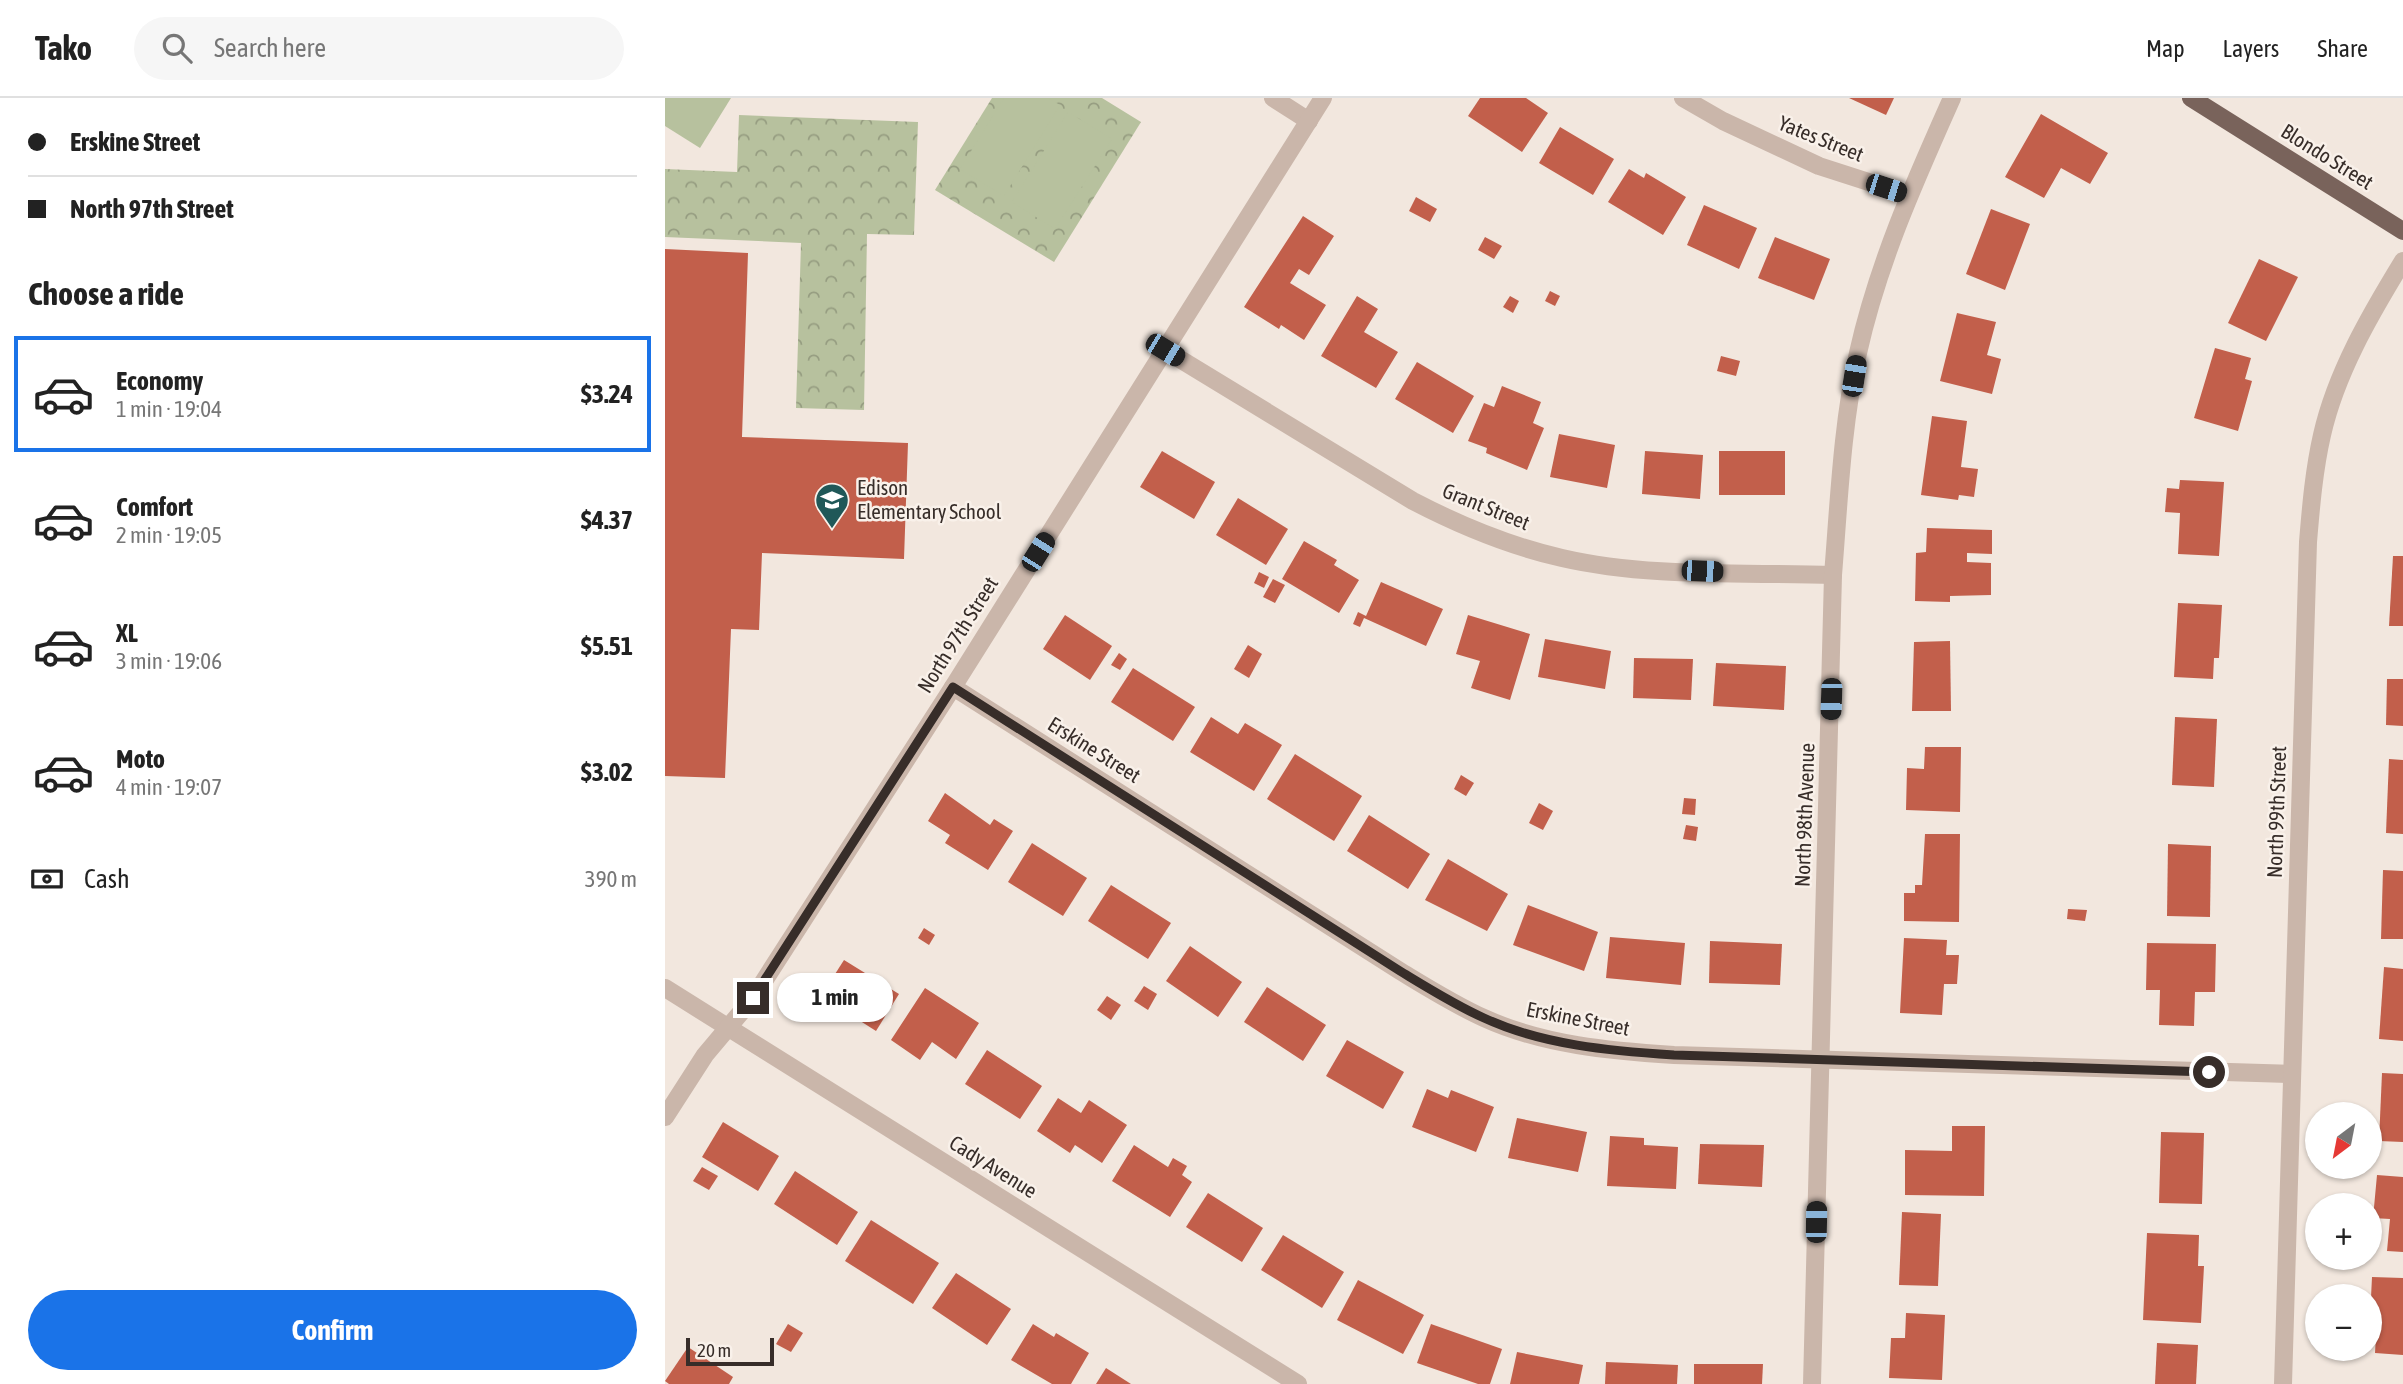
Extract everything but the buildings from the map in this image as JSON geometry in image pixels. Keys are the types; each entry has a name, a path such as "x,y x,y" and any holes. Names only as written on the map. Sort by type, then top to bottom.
{"main road":[{"name":"Blondo Street","path":"2191,98 2403,231"}],"street":[{"path":"1273,98 1309,121"},
{"name":"North 97th Street","path":"665,1117 705,1055 753,998 953,687 1323,98"},
{"name":"Yates Street","path":"1683,98 1723,121 1819,166 1909,195"},
{"name":"North 98th Avenue","path":"1812,1384 1833,575 1843,442 1858,354 1880,272 1909,195 1952,98"},
{"name":"North 99th Street","path":"2283,1384 2308,542 2315,467 2322,433 2338,385 2360,335 2403,261"},
{"name":"Grant Street","path":"1165,350 1413,501 1455,523 1500,541 1562,558 1624,568 1833,575"},
{"name":"Erskine Street","path":"953,687 1400,971 1486,1019 1549,1039 1623,1052 2292,1074"},
{"name":"Cady Avenue","path":"665,988 1298,1384"}],"green space":[{"path":"665,98 731,98 700,148 665,126"},
{"path":"992,98 1102,98 1141,122 1054,262 935,190"},
{"path":"1004,98 1048,98 1060,105 1004,196 960,169"},
{"path":"1068,112 1112,139 1055,229 1012,202"},
{"path":"739,115 918,122 914,235 867,234 864,410 796,408 801,243 665,237 665,169 737,172"}],"place":[{"name":"Edison Elementary School","path":"832,530"}],"route":[{"path":"753,998 953,687 1449,1001 1515,1030 1623,1052 2209,1072"}]}
